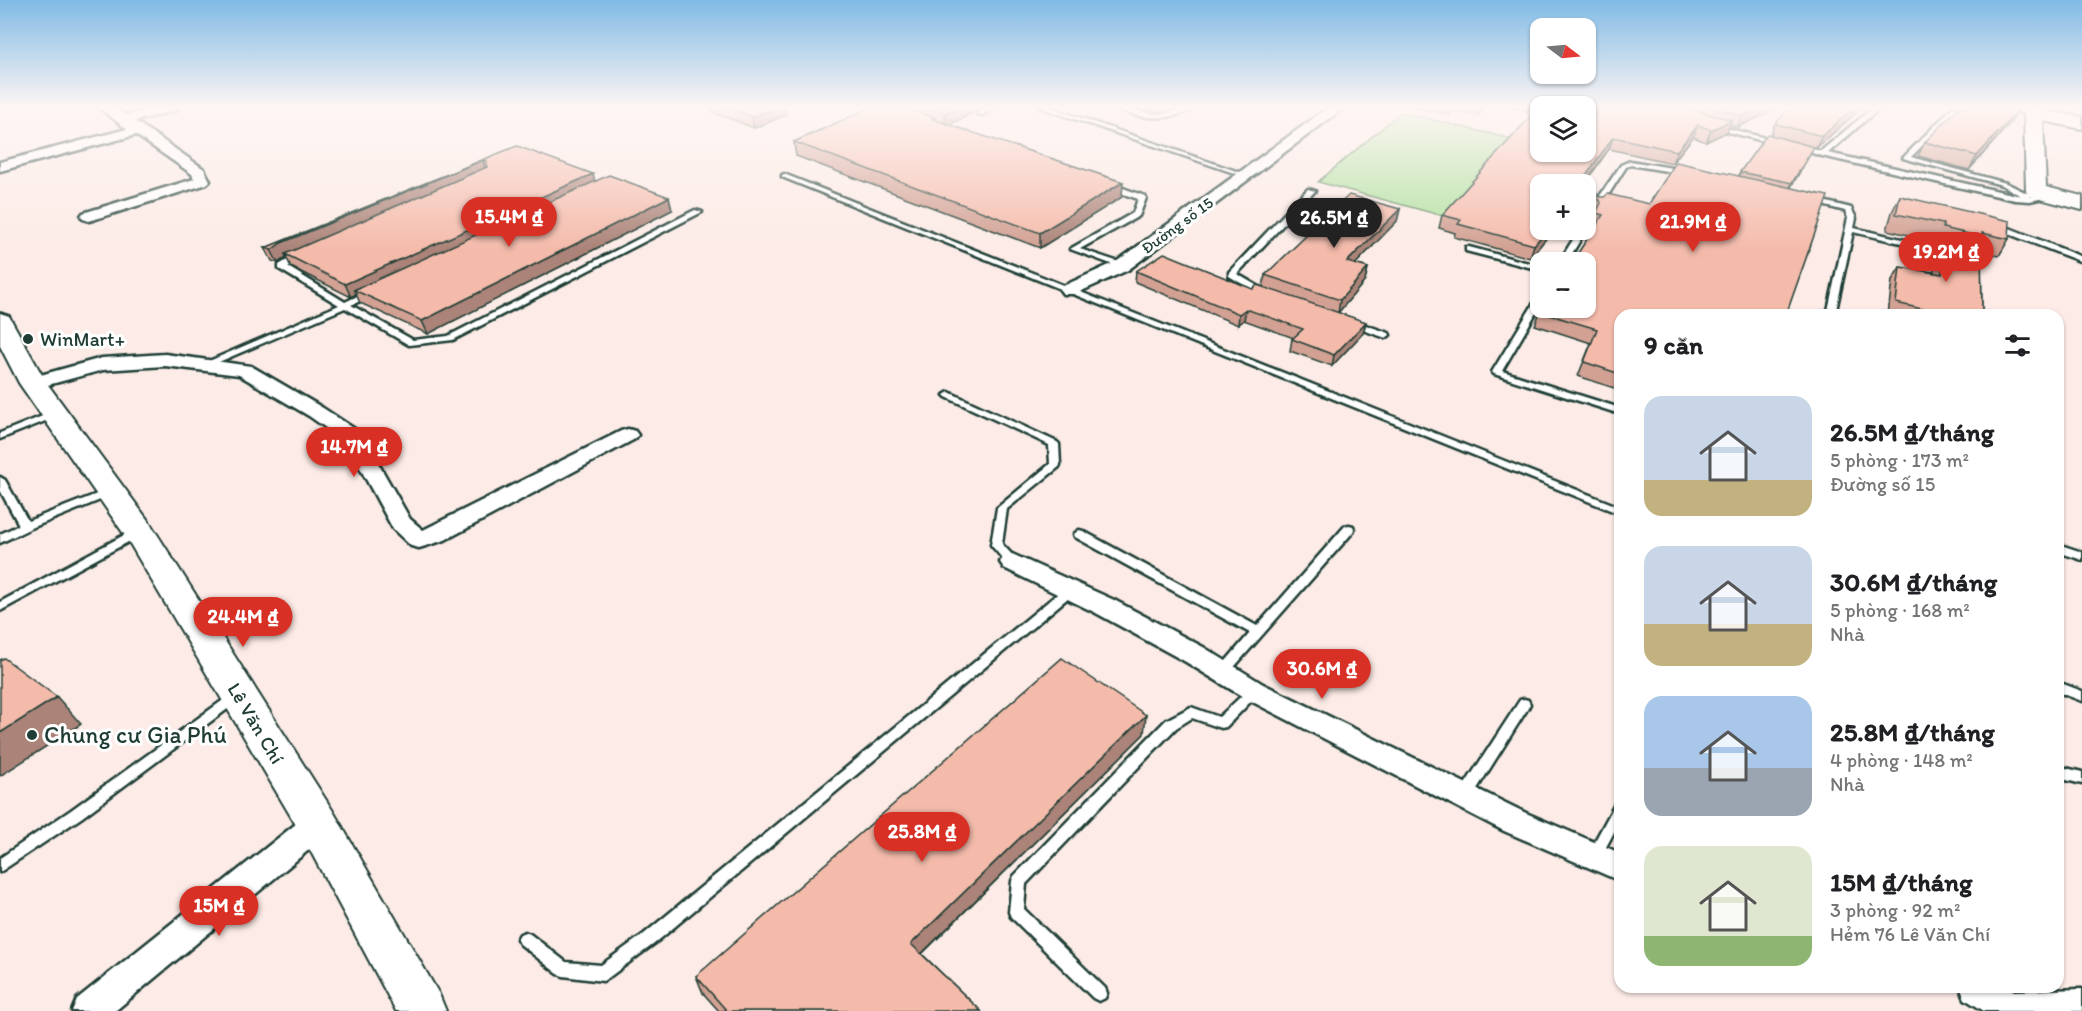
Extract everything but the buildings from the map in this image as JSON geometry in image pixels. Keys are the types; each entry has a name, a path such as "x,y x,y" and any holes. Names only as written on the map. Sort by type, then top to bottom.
{"main road":[{"path":"2035,154 2035,187 2040,197 2082,203"},
{"name":"Lê Văn Chí","path":"0,321 33,383 139,531 239,694 318,824 422,1011"}],"street":[{"path":"0,167 48,154"},
{"path":"89,216 202,181 199,172 173,154"},
{"name":"Đường số 15","path":"1069,290 1122,266 1273,154"},
{"path":"33,383 102,364 165,360 244,370 316,412 354,438 401,524 419,540 437,534 628,435"},
{"path":"1012,562 1071,589 1224,671 1254,691 1515,822 1614,864"},
{"path":"89,1011 318,824"},
{"path":"1986,993 2010,1010 2082,1006"}],"lane":[{"path":"1183,154 1245,175"},
{"path":"1823,154 2040,197"},
{"path":"1910,154 1906,158 2004,184 2040,197"},
{"path":"1597,206 1623,166 1630,163 1689,173"},
{"path":"784,176 1614,509"},
{"path":"1097,182 1142,198 1136,213 1074,249 1122,266"},
{"path":"1269,296 1258,292 1232,274 1311,192"},
{"path":"1805,198 1848,210 1852,218 1832,309"},
{"path":"313,251 291,260 282,267 412,343 450,338 698,212"},
{"path":"1987,223 2082,260"},
{"path":"1850,229 1959,255"},
{"path":"1469,249 1530,265"},
{"path":"204,365 376,291"},
{"path":"1530,317 1497,372 1614,409"},
{"path":"1343,320 1386,335"},
{"path":"949,395 1054,444 1055,465 1002,508 996,545 1012,562"},
{"path":"0,436 56,414"},
{"path":"0,480 26,526"},
{"path":"0,539 26,526 111,492"},
{"path":"1224,671 1348,529"},
{"path":"0,607 139,531"},
{"path":"1078,534 1258,632"},
{"path":"2064,550 2082,556"},
{"path":"525,939 563,969 603,973 649,939 1071,589"},
{"path":"2064,689 2082,696"},
{"path":"1099,993 1017,912 1019,881 1171,724 1191,712 1221,723 1254,691"},
{"path":"0,866 76,814 239,694"},
{"path":"1464,796 1524,704"},
{"path":"2064,774 2082,778"},
{"path":"1594,856 1614,819"}],"green space":[{"path":"1351,154 1518,154 1458,220 1318,182"}],"place":[{"name":"WinMart+","path":"28,339"},
{"name":"Chung cư Gia Phú","path":"32,735"}]}
